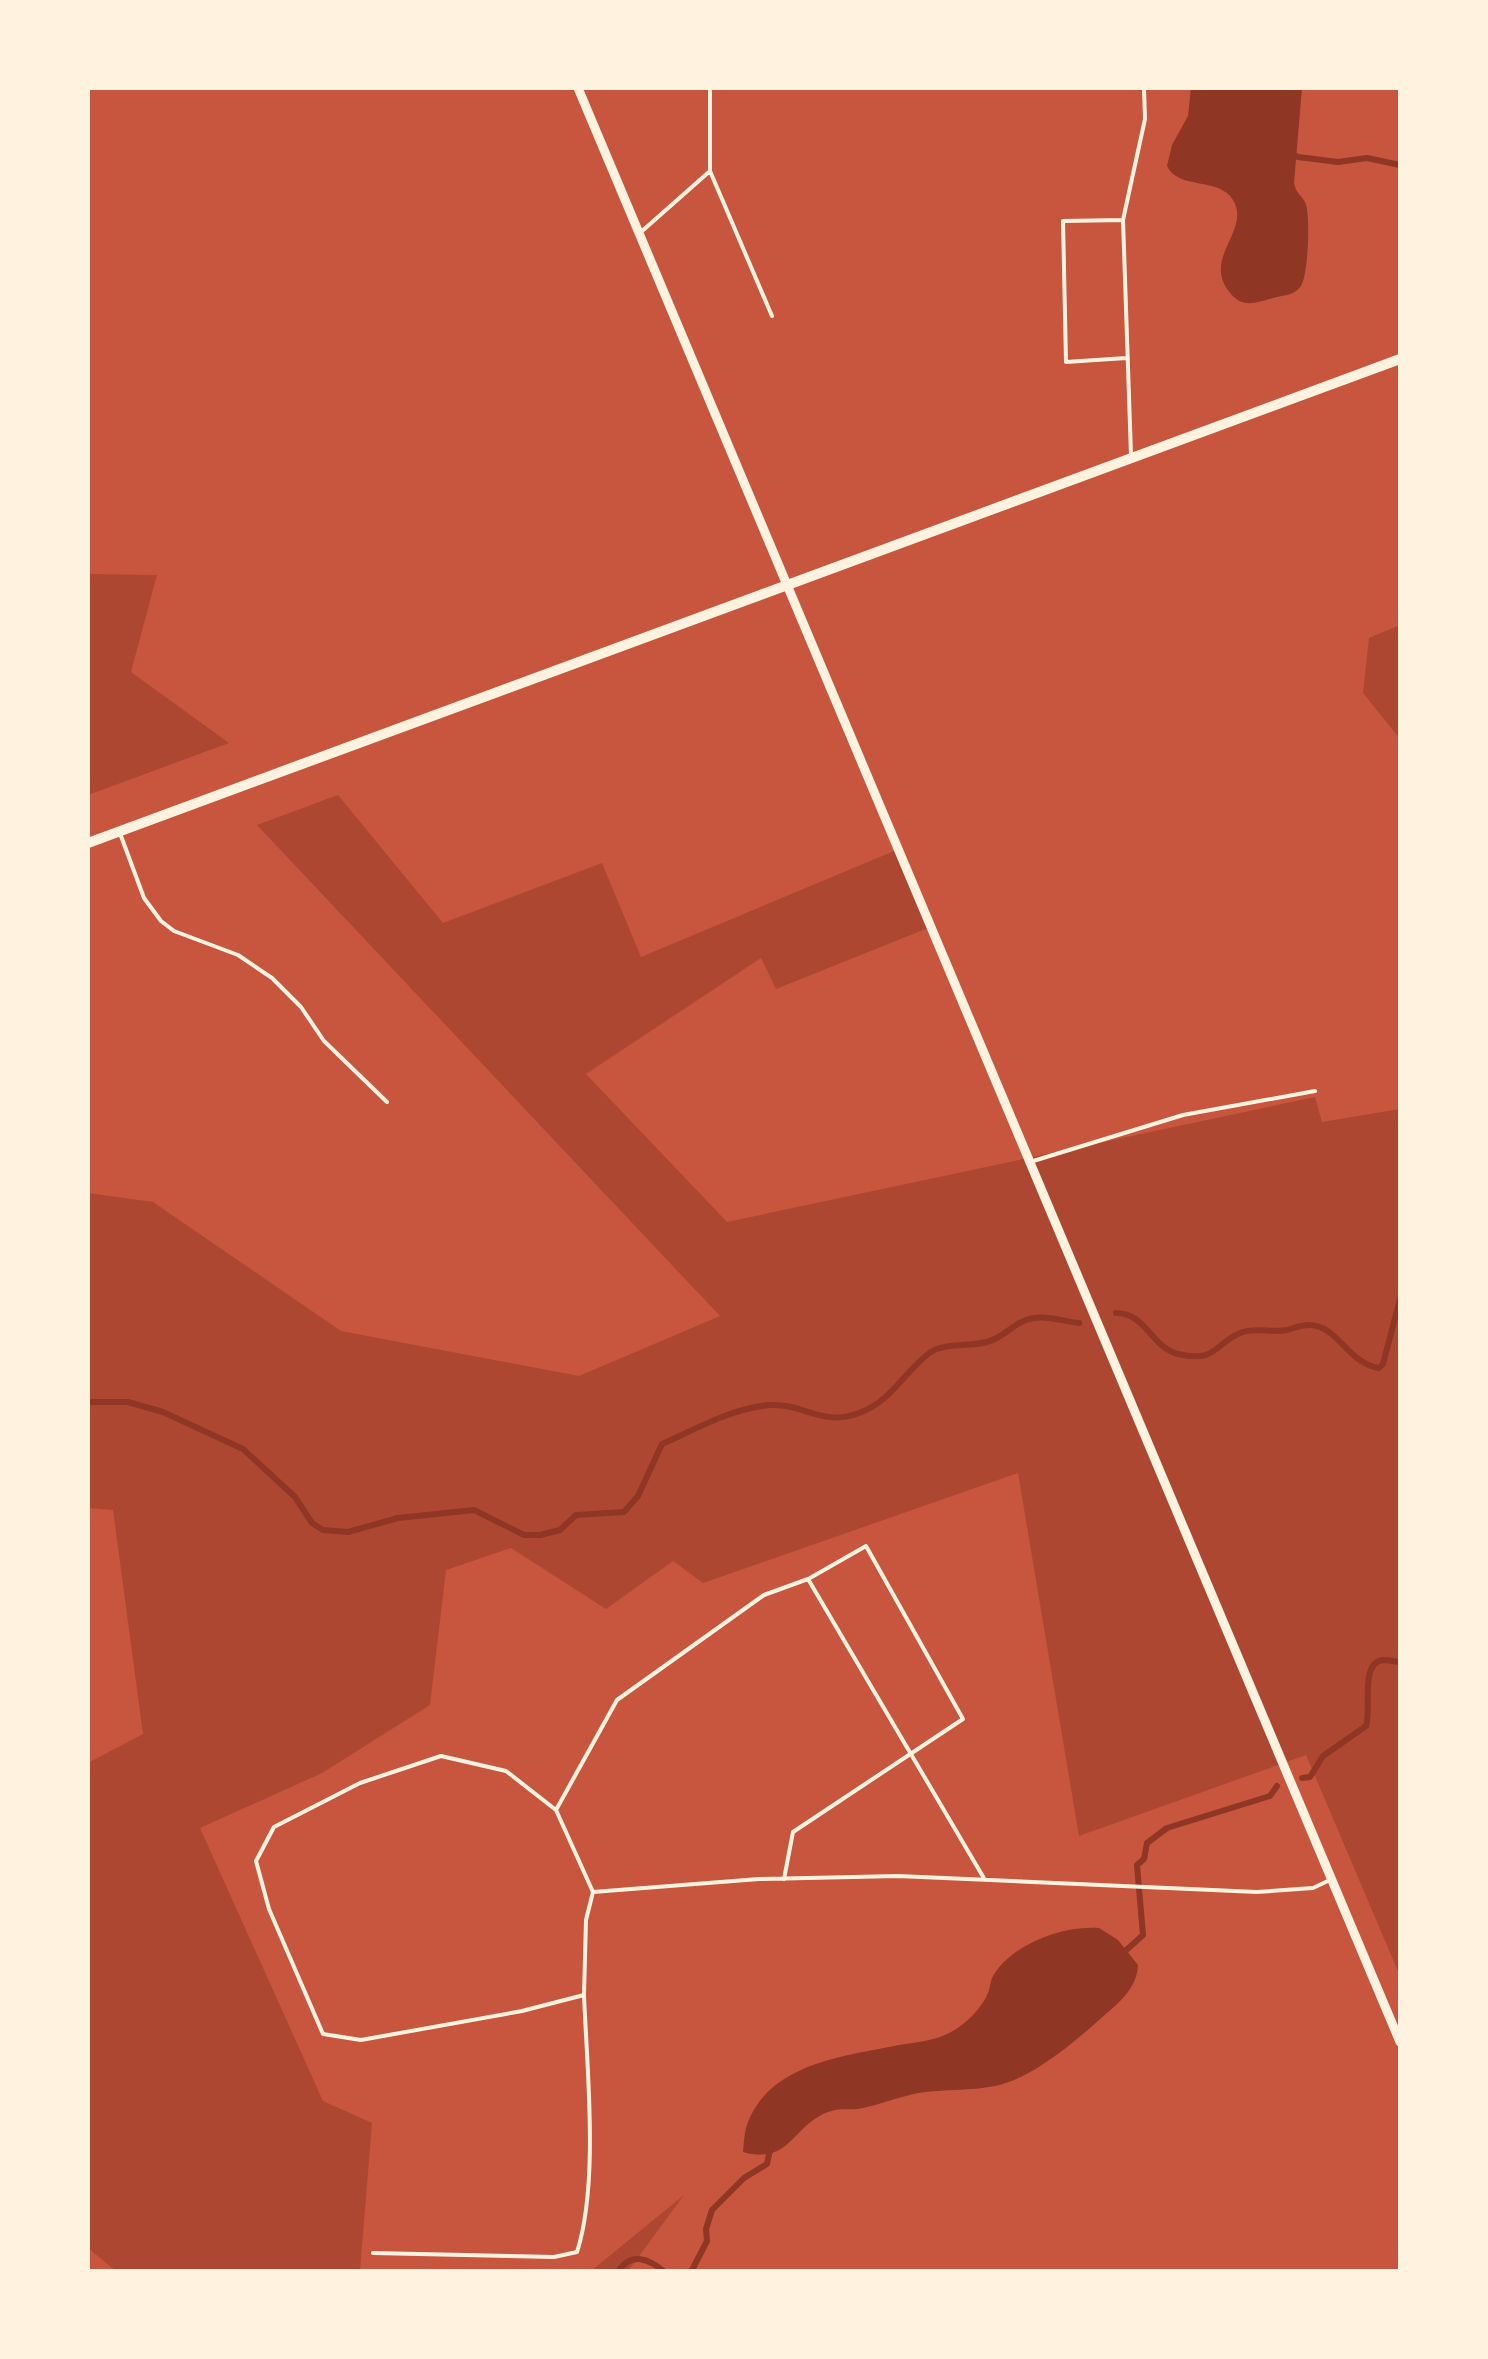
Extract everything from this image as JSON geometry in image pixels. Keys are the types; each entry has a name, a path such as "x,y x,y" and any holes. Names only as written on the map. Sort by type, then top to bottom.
{"street":[{"path":"578,88 1400,2042"},
{"path":"88,843 1400,359"}],"lane":[{"path":"710,88 710,171 772,316"},
{"path":"1131,458 1123,220 1145,119 1144,88"},
{"path":"640,234 710,171"},
{"path":"1123,220 1064,221 1066,362 1128,358"},
{"path":"120,831 152,911 174,930 238,955 272,978 332,1050 388,1102"},
{"path":"1030,1162 1183,1116 1315,1092"},
{"path":"556,1810 617,1700 764,1595 808,1579 866,1546 963,1719 794,1832 784,1878"},
{"path":"808,1579 985,1880"},
{"path":"373,2253 554,2257 577,2252 583,2234 589,2149 584,1995 586,1920 593,1892 556,1810 506,1771 441,1756 360,1783 274,1828 256,1860 269,1909 324,2034 361,2040 522,2011 584,1995"},
{"path":"593,1892 784,1878 898,1876 1257,1892 1312,1888 1332,1879"}],"shaded area":[{"path":"1191,88 1302,88 1294,183 1307,208 1308,244 1303,280 1292,293 1246,303 1236,299 1223,281 1223,257 1236,223 1233,200 1219,188 1180,178 1167,166 1172,145 1188,116"},
{"path":"88,574 157,575 131,672 229,743 88,795"},
{"path":"1400,625 1400,739 1363,693 1369,638"},
{"path":"338,795 443,923 602,863 641,957 899,849 933,926 776,989 761,958 586,1074 727,1222 1315,1097 1322,1122 1400,1109 1400,1976 1306,1755 1079,1836 1018,1473 703,1583 673,1561 606,1609 511,1548 446,1570 430,1705 322,1773 200,1828 323,2101 372,2123 360,2271 116,2271 88,2248 88,1763 143,1734 113,1510 88,1508 88,1193 153,1202 341,1331 579,1376 720,1316 257,825"},
{"path":"1099,1928 1118,1940 1138,1965 1134,1982 1112,2009 1037,2068 995,2086 918,2093 858,2109 832,2111 816,2118 771,2153 743,2152 747,2126 759,2102 792,2075 834,2059 945,2035 978,2010 992,1978 1011,1955 1055,1934"},
{"path":"684,2195 628,2271 591,2271"}],"waterway":[{"path":"1290,153 1338,162 1367,158 1400,165"},
{"path":"1116,1313 1142,1324 1169,1351 1191,1356 1208,1354 1246,1331 1319,1327 1359,1359 1379,1368 1400,1299"},
{"path":"88,1402 128,1402 163,1412 243,1449 295,1497 312,1523 323,1530 348,1532 398,1518 474,1510 524,1535 540,1535 560,1530 576,1515 624,1512 638,1496 662,1444 714,1420 770,1405 846,1417 879,1402 934,1350 987,1342 1034,1318 1079,1323"},
{"path":"1302,1778 1310,1777 1323,1756 1366,1726 1369,1677 1376,1662 1400,1662"},
{"path":"1122,1954 1143,1935 1137,1865 1144,1859 1147,1843 1167,1828 1270,1796 1277,1786"},
{"path":"691,2272 707,2241 712,2210 744,2178 767,2164 771,2145"},
{"path":"618,2272 634,2259 665,2272"}]}
